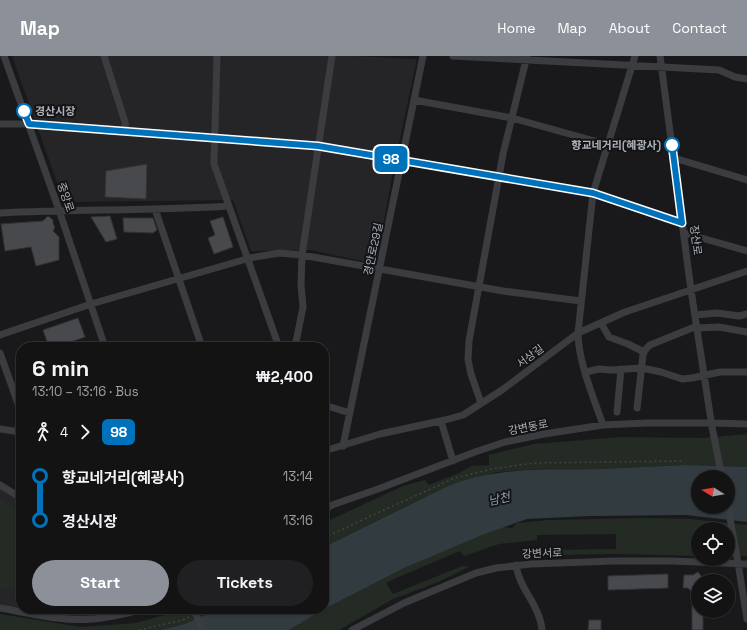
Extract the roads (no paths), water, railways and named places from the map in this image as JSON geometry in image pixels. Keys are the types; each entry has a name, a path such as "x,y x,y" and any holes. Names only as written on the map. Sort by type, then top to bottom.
{"street":[{"name":"중앙로","path":"4,56 59,210 103,342"},
{"path":"104,56 125,122 126,132"},
{"path":"217,56 214,164 277,342"},
{"path":"297,342 303,307 301,285 302,255 332,56"},
{"name":"경안로29길","path":"343,446 403,161 423,56"},
{"path":"453,56 527,58 719,70 734,77 747,79"},
{"path":"603,425 578,344 578,334 593,193 636,56"},
{"name":"장산로","path":"660,56 691,290 712,425 721,470"},
{"path":"481,403 473,381 468,360 469,340 499,178 527,58"},
{"path":"414,100 512,118 609,145"},
{"path":"0,124 29,124 318,146 593,193 682,223"},
{"path":"674,158 747,180"},
{"path":"0,213 229,206"},
{"path":"155,209 200,342"},
{"path":"684,233 747,251"},
{"path":"0,336 91,304 248,259 279,253 302,255 379,270 504,291 581,301"},
{"name":"서상길","path":"329,450 380,434 463,415 502,390 578,334 625,312 747,272"},
{"path":"695,315 717,313 739,316 747,314"},
{"path":"601,323 609,337 644,352"},
{"path":"637,408 644,352 650,345 697,327 719,327 747,332"},
{"path":"0,353 16,398"},
{"path":"586,372 599,369 642,368 682,379 720,372 747,372"},
{"path":"616,412 621,369"},
{"path":"329,407 350,413"},
{"path":"441,421 453,461"},
{"name":"강변동로","path":"329,507 475,452 505,442 544,434 603,425 646,423 712,425 747,424"},
{"path":"0,429 16,431"},
{"path":"0,485 16,495"},
{"path":"729,514 747,619"},
{"name":"강변서로","path":"352,630 404,604 476,573 496,568 516,565 621,561 738,561 747,564"},
{"path":"516,565 518,576 539,613 542,621 542,630"},
{"path":"0,608 16,611"},
{"path":"37,614 80,620 104,618 122,614"},
{"path":"196,614 202,630"}],"water":[{"name":"남천","path":"686,465 747,467 747,522 686,515 590,516 527,519 482,535 404,568 329,606 329,545 448,486 486,475 523,470"},
{"path":"207,614 316,614 289,630 161,630 185,624"}],"place":[{"name":"경산시장","path":"24,111"},
{"name":"향교네거리(혜광사)","path":"672,145"}]}
